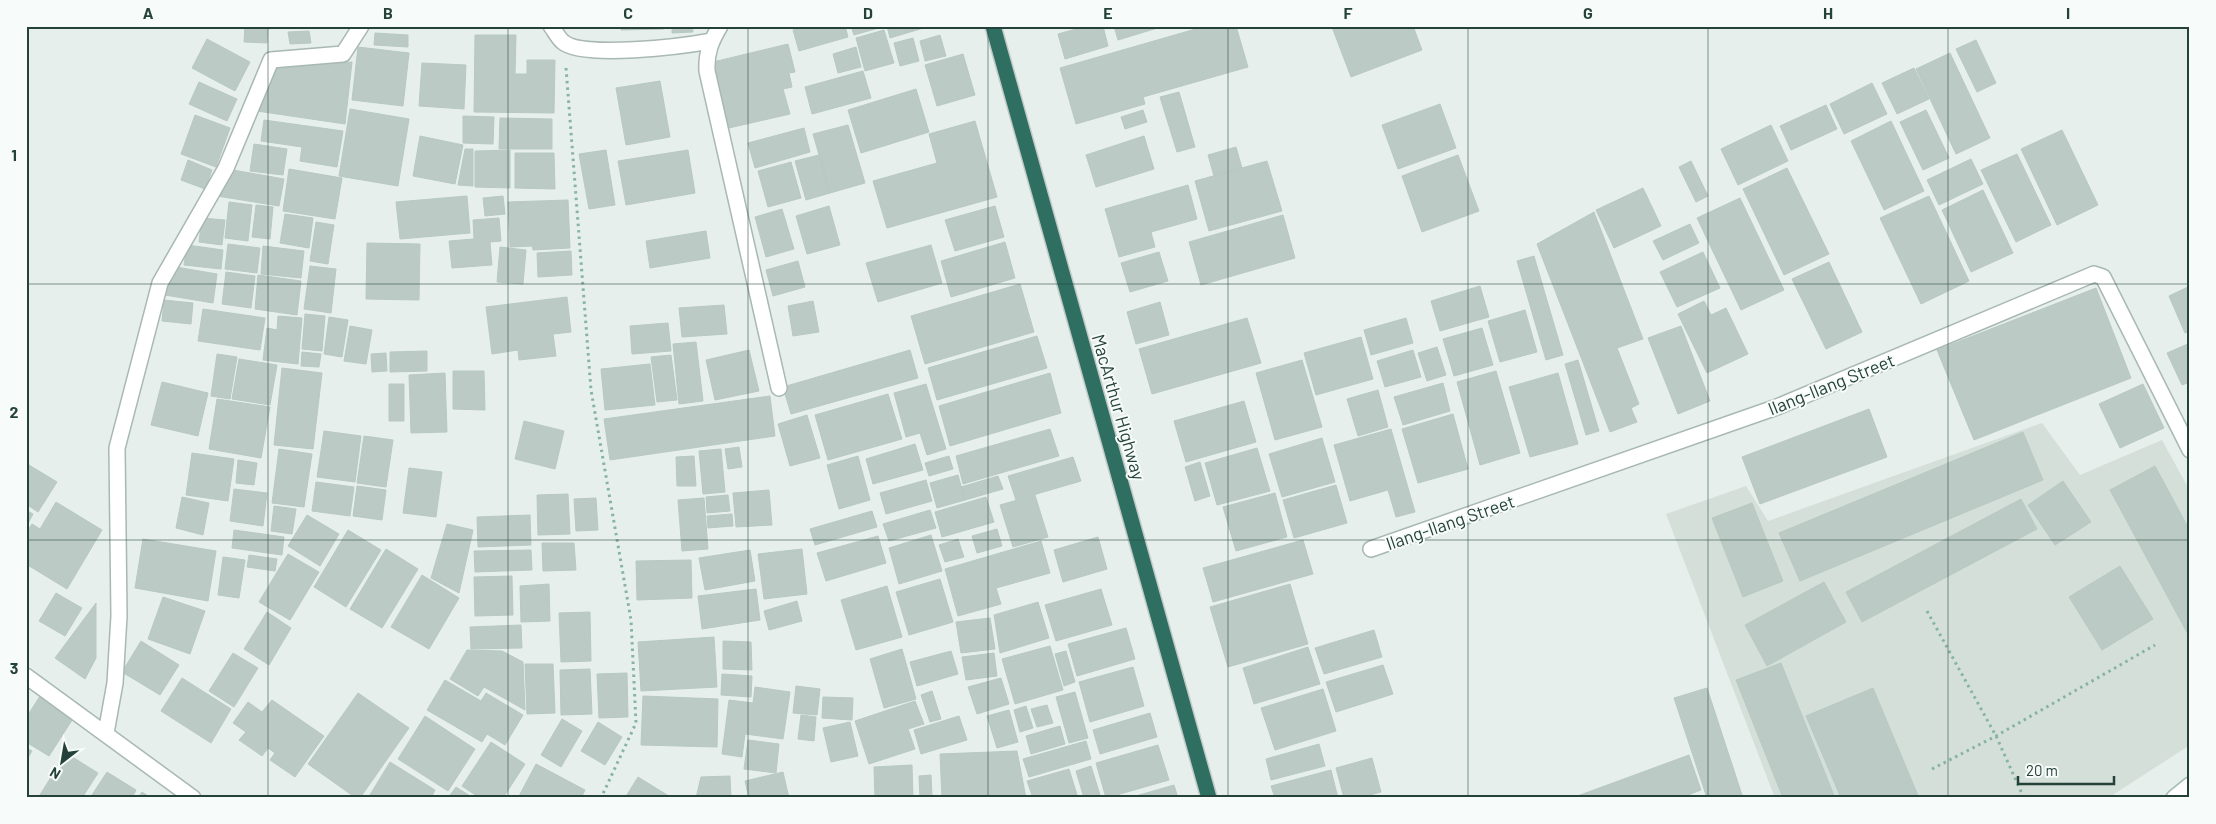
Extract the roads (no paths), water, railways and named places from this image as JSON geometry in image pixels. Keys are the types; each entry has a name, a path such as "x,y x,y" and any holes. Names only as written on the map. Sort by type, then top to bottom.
{"highway":[{"name":"MacArthur Highway","path":"993,26 1209,798"}],"street":[{"path":"106,733 115,683 119,616 117,448 160,283 226,168 271,60 343,54 361,26"},
{"path":"551,26 564,43 588,49 662,49 711,42"},
{"path":"720,26 711,42 706,58 707,71 779,388"},
{"name":"Ilang-Ilang Street","path":"1371,550 1777,407 2094,274 2103,277 2190,450"},
{"path":"26,676 193,798"},
{"path":"2174,798 2190,785"}]}
